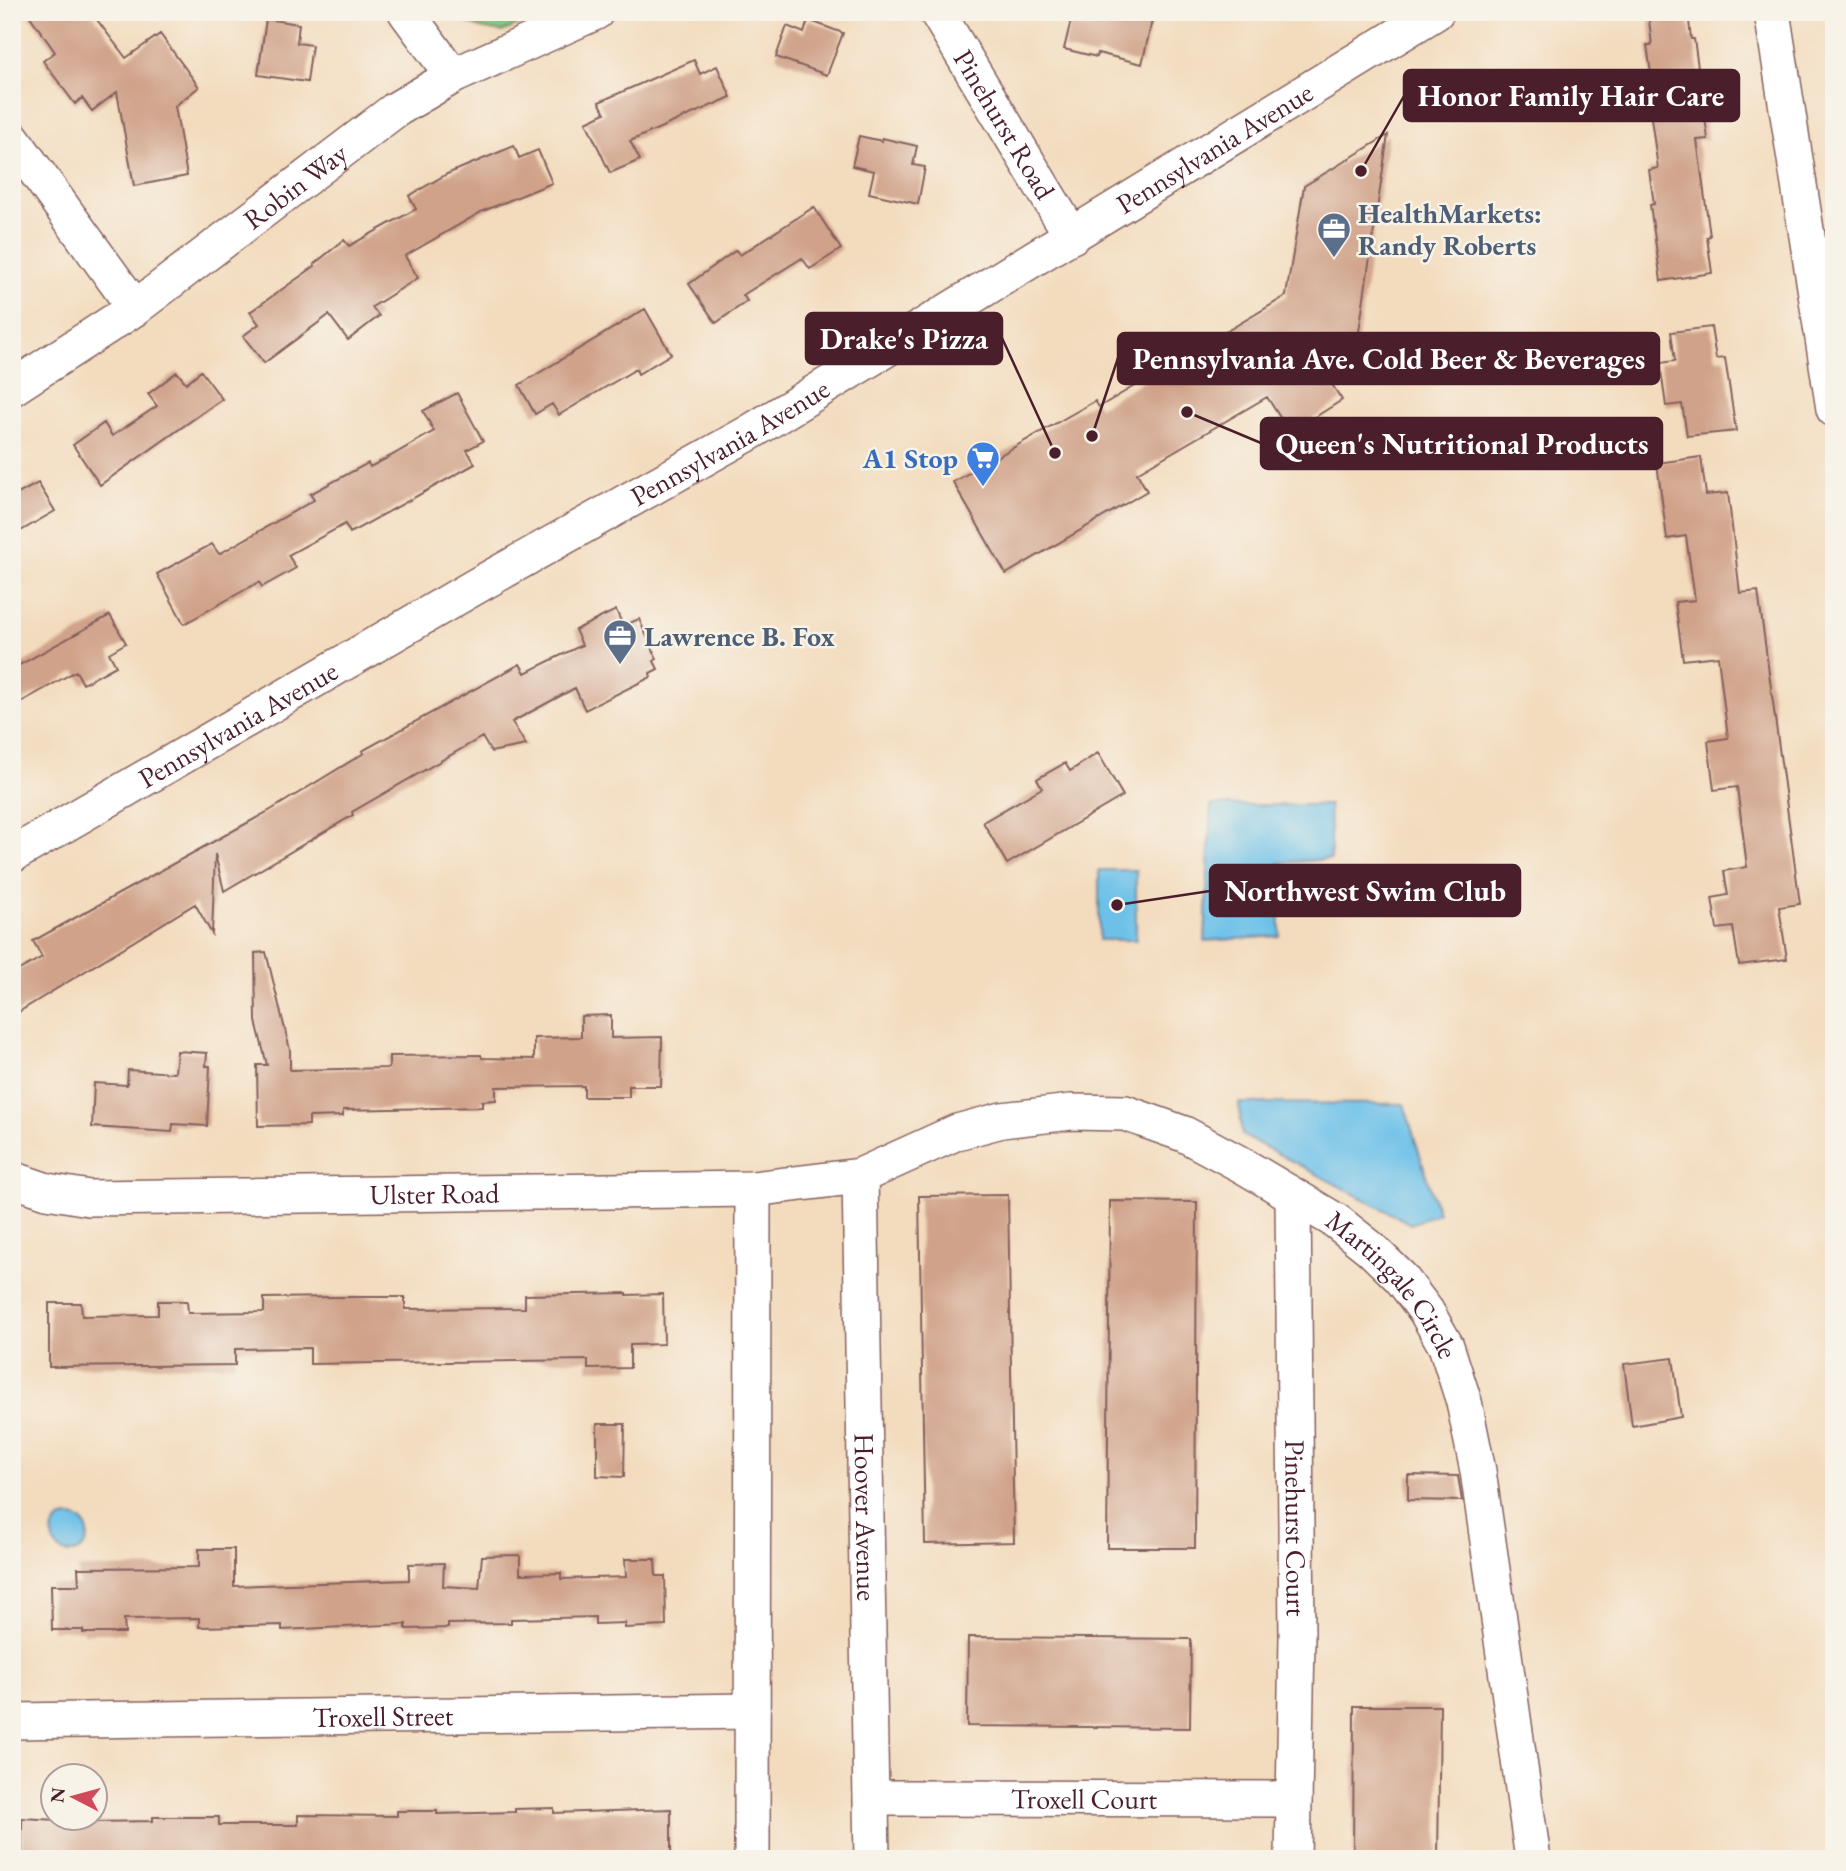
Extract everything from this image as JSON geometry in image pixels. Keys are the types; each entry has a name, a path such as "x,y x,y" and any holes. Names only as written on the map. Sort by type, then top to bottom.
{"street":[{"path":"406,12 453,76"},
{"name":"Robin Way","path":"12,387 135,308 372,126 453,76 596,12"},
{"name":"Pinehurst Road","path":"937,12 1072,236"},
{"name":"Pennsylvania Avenue","path":"12,855 430,613 749,433 1436,12"},
{"path":"1772,12 1834,410"},
{"path":"12,138 135,308"},
{"name":"Martingale Circle","path":"860,1175 957,1132 1002,1120 1071,1112 1125,1113 1184,1134 1336,1221 1370,1248 1401,1278 1426,1311 1446,1346 1464,1402 1478,1471 1533,1859"},
{"name":"Ulster Road","path":"12,1179 47,1191 89,1198 753,1189 860,1175"},
{"name":"Hoover Avenue","path":"860,1175 872,1859"},
{"path":"752,1859 753,1189"},
{"name":"Pinehurst Court","path":"1293,1197 1297,1623 1293,1859"},
{"name":"Troxell Street","path":"12,1721 752,1711"},
{"name":"Troxell Court","path":"872,1798 1294,1799"}],"green space":[{"path":"444,12 546,12 502,32 480,28"}],"water":[{"path":"1211,805 1329,805 1331,859 1279,863 1280,936 1205,941"},
{"path":"1099,870 1136,870 1136,940 1099,940"},
{"path":"1239,1103 1404,1104 1438,1213 1411,1224 1242,1135"},
{"path":"70,1517 83,1522 88,1535 83,1548 70,1553 57,1548 52,1535 57,1522"}],"building":[{"path":"27,12 91,12 126,58 160,34 199,87 175,106 187,176 134,186 117,92 92,111 82,98 75,104 43,61 55,52"},
{"path":"1073,12 1106,19 1108,12 1154,12 1142,64 1098,53 1097,57 1064,49"},
{"path":"1648,12 1688,12 1708,139 1697,140 1710,236 1707,237 1712,273 1661,281 1650,205 1654,204 1649,170 1658,168 1649,104 1655,103 1647,45 1652,45"},
{"path":"266,19 299,24 297,43 312,45 307,82 258,75"},
{"path":"808,20 843,33 827,75 776,57 787,26 804,33"},
{"path":"694,60 700,74 717,66 731,97 630,141 640,160 610,173 586,122 605,113 599,102"},
{"path":"1388,135 1357,345 1320,366 1342,400 1290,433 1267,397 1137,473 1147,491 1006,574 953,482 1095,401 1099,407 1286,296 1304,186"},
{"path":"859,136 917,146 913,165 925,167 918,204 869,193 874,171 852,166"},
{"path":"514,146 519,158 538,150 552,183 483,211 405,256 418,278 372,307 379,316 348,340 329,315 264,363 243,336 259,324 250,312 315,266 314,264 344,240 349,246 416,209 409,196 447,174"},
{"path":"814,207 841,249 810,269 802,258 743,295 747,301 716,323 689,284 736,250 740,255"},
{"path":"645,309 671,354 638,374 636,369 559,415 552,404 535,414 519,385"},
{"path":"1711,327 1716,359 1725,358 1736,431 1687,436 1682,404 1666,406 1660,363 1675,361 1671,332"},
{"path":"201,371 222,399 100,485 73,445 104,423 112,436 157,406 148,394 177,372 186,383"},
{"path":"457,393 483,441 467,450 475,464 350,533 345,524 288,555 296,568 262,587 259,582 184,624 157,574 212,544 219,554 314,500 310,494 368,463 370,467 434,431 423,411"},
{"path":"1701,457 1706,495 1728,493 1740,593 1758,591 1800,904 1779,907 1787,959 1739,965 1733,927 1717,929 1712,898 1728,895 1724,871 1747,867 1737,787 1714,790 1708,741 1728,738 1718,656 1683,660 1675,602 1695,600 1686,536 1667,539 1657,463"},
{"path":"38,483 55,511 12,536 12,497"},
{"path":"616,610 623,626 639,619 657,659 654,661 658,669 650,673 651,677 585,710 575,688 512,722 526,745 491,752 482,737 352,812 353,815 224,891 215,854 212,934 195,904 12,1016 12,974 42,957 33,941 269,811 364,753 362,751 520,664 525,673 582,645 575,630"},
{"path":"110,615 126,643 109,653 116,666 83,684 76,671 12,707 12,669"},
{"path":"1098,753 1123,796 1007,864 983,822 1042,788 1037,779 1065,763 1070,771"},
{"path":"266,952 290,1050 290,1070 389,1068 389,1056 481,1055 482,1058 534,1059 534,1038 581,1037 581,1016 611,1015 611,1038 662,1037 661,1086 629,1086 629,1097 584,1097 584,1086 496,1087 496,1100 482,1101 482,1107 343,1110 343,1116 309,1117 309,1125 258,1126 257,1065 267,1065 256,1021 255,953"},
{"path":"177,1051 207,1053 206,1066 210,1066 207,1126 173,1124 172,1132 92,1127 94,1083 127,1085 128,1070 175,1073"},
{"path":"1008,1195 1014,1542 925,1544 919,1196"},
{"path":"1110,1201 1197,1202 1195,1548 1107,1548"},
{"path":"663,1294 664,1344 630,1345 630,1368 588,1369 588,1360 310,1364 310,1348 235,1349 235,1365 49,1367 49,1303 81,1303 82,1316 158,1315 158,1301 187,1301 188,1313 264,1312 264,1298 405,1297 405,1309 525,1308 525,1295"},
{"path":"1673,1358 1681,1417 1632,1426 1624,1364"},
{"path":"597,1424 625,1424 624,1477 597,1476"},
{"path":"1408,1475 1458,1476 1462,1501 1408,1500"},
{"path":"199,1549 234,1549 234,1586 409,1580 409,1564 444,1563 443,1586 479,1588 482,1556 520,1555 520,1574 561,1573 561,1579 626,1577 625,1559 655,1559 656,1576 665,1576 666,1626 625,1628 625,1623 595,1624 595,1617 511,1619 511,1623 448,1624 448,1628 406,1629 406,1624 282,1630 282,1625 199,1627 199,1618 124,1619 125,1633 52,1630 51,1585 79,1585 78,1568 199,1567"},
{"path":"968,1637 1191,1639 1190,1728 967,1726"},
{"path":"1354,1706 1440,1706 1438,1859 1353,1859"},
{"path":"554,1808 554,1813 671,1809 671,1859 631,1859 631,1853 555,1853 555,1859 22,1859 22,1818 38,1819 38,1832 108,1832 108,1822 153,1821 153,1817 219,1817 219,1825 298,1825 298,1815 397,1816 397,1811 437,1811 437,1814 515,1812 515,1809"}],"place":[{"name":"Honor Family Hair Care","path":"1361,171"},
{"name":"HealthMarkets: Randy Roberts","path":"1334,259"},
{"name":"Queen's Nutritional Products","path":"1187,412"},
{"name":"Pennsylvania Ave. Cold Beer & Beverages","path":"1092,436"},
{"name":"Drake's Pizza","path":"1055,453"},
{"name":"A1 Stop","path":"983,488"},
{"name":"Lawrence B. Fox","path":"620,666"},
{"name":"Northwest Swim Club","path":"1117,905"}]}
